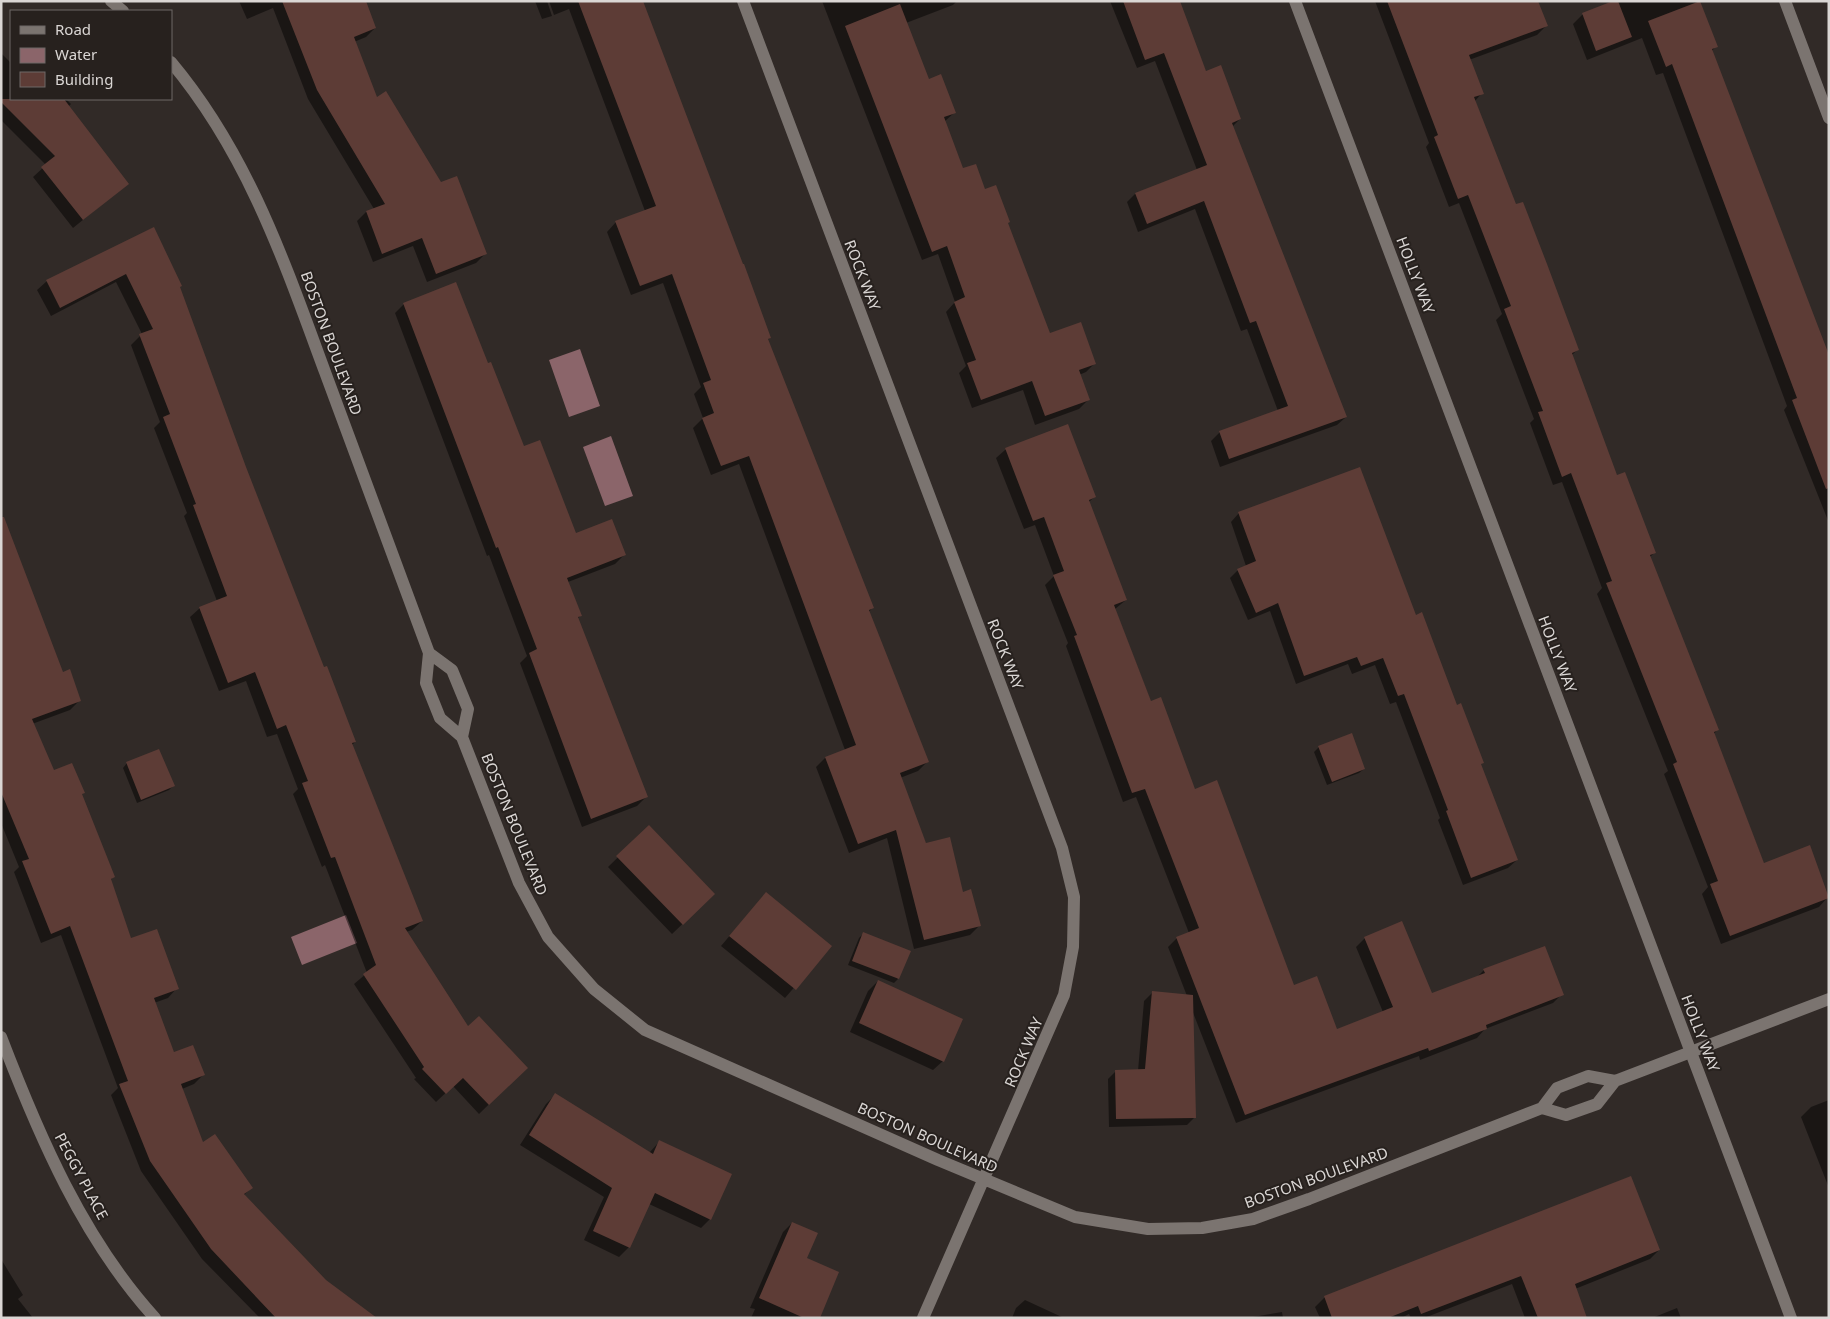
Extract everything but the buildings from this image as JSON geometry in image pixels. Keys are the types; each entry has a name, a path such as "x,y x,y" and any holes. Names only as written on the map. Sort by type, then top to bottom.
{"street":[{"path":"111,1 122,10"},
{"name":"ROCK WAY","path":"742,1 1062,848 1074,898 1072,947 1064,995 923,1318"},
{"name":"HOLLY WAY","path":"1295,1 1791,1318"},
{"path":"1785,1 1829,118"},
{"name":"BOSTON BOULEVARD","path":"172,63 199,95 243,169 281,254 429,653 426,683 440,718 462,737 519,883 548,937 594,989 645,1030 984,1180 1075,1218 1148,1229 1202,1228 1253,1219 1542,1108"},
{"path":"429,653 452,670 468,708 462,737"},
{"path":"1615,1081 1588,1076 1557,1088 1542,1108 1566,1116 1597,1104 1615,1081 1829,999"},
{"name":"PEGGY PLACE","path":"1,1037 30,1113 80,1210 132,1292 155,1318"}],"water":[{"path":"580,349 600,406 569,417 549,360"},
{"path":"611,436 633,496 605,506 583,447"},
{"path":"346,915 357,943 302,965 291,937"}]}
